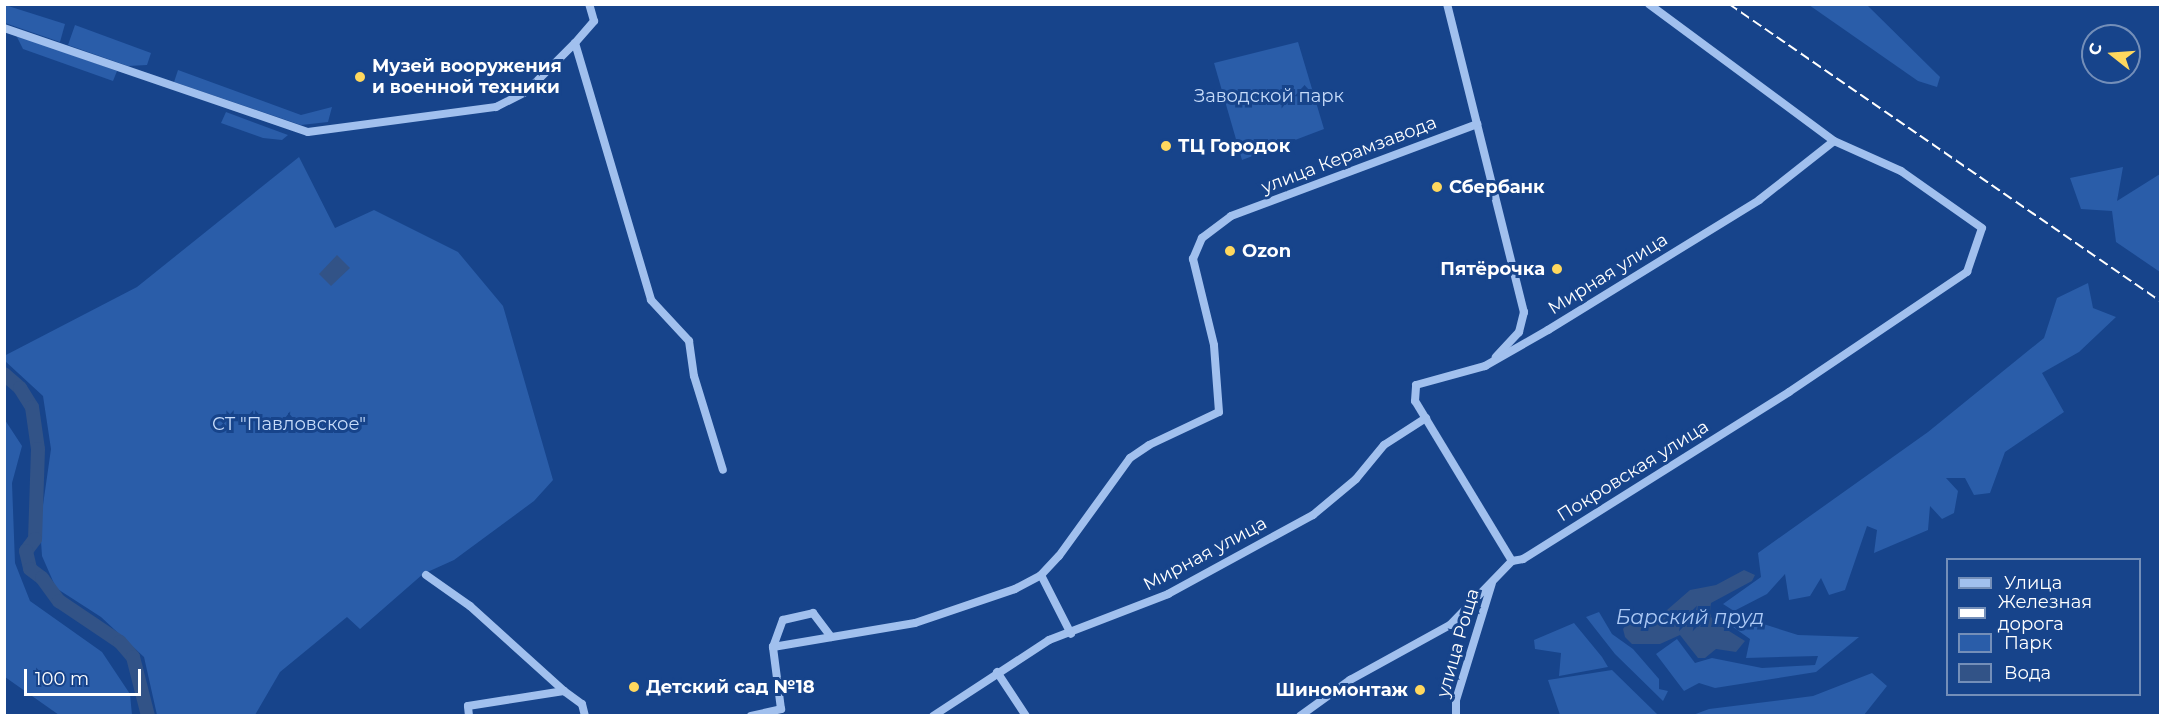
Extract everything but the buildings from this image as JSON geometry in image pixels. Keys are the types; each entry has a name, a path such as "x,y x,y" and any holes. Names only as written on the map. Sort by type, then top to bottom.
{"street":[{"path":"4,28 308,132 496,106 527,91 576,43 594,21 589,4"},
{"path":"1446,4 1524,312 1519,332 1490,363"},
{"path":"1649,4 1834,141"},
{"path":"576,43 651,300 689,341 694,376 723,470"},
{"name":"улица Керамзавода","path":"1041,575 1059,556 1130,458 1149,445 1219,412 1214,345 1192,259 1202,238 1231,216 1477,124"},
{"name":"Покровская улица","path":"1300,716 1350,680 1450,625 1512,561 1523,559 1880,332 1967,272 1978,248 1982,228 1901,171 1834,141"},
{"name":"Мирная улица","path":"1512,561 1426,418 1414,402 1416,385 1490,363 1759,200 1834,141"},
{"name":"Мирная улица","path":"933,716 1049,640 1071,634 1168,594 1313,515 1356,478 1384,446 1426,418"},
{"path":"426,575 470,606 564,692 582,704 585,716"},
{"path":"773,647 915,623 1015,590 1041,575 1071,634"},
{"name":"улица Роща","path":"1456,716 1456,700 1493,580"},
{"path":"751,716 781,710 773,647 783,620 813,613 831,637"},
{"path":"997,672 1026,716"},
{"path":"469,716 468,706 564,692"}],"green space":[{"path":"5,5 65,24 60,42 5,23"},
{"path":"1809,5 1867,5 1940,77 1937,87 1918,81"},
{"path":"75,25 151,53 147,65 128,66 68,45"},
{"path":"16,35 117,71 113,81 23,49"},
{"name":"Заводской парк","path":"1298,42 1324,129 1242,160 1214,63"},
{"path":"178,70 301,115 332,107 328,122 301,125 174,82"},
{"path":"226,112 288,135 282,140 263,138 221,123"},
{"name":"СТ \"Павловское\"","path":"299,157 335,228 374,210 458,252 503,306 553,480 534,501 454,560 423,574 360,629 347,617 280,672 255,715 157,715 144,657 101,617 56,588 42,556 40,526 51,449 43,396 5,361 4,356 137,287"},
{"path":"2123,167 2117,201 2160,174 2160,272 2116,242 2112,211 2081,209 2070,178"},
{"path":"2088,283 2093,308 2116,317 2079,352 2042,373 2064,412 2005,452 1990,493 1974,495 1965,478 1946,478 1958,491 1954,513 1942,519 1930,506 1928,530 1874,553 1877,530 1867,526 1845,590 1829,595 1821,578 1810,596 1789,600 1785,574 1767,594 1734,611 1723,604 1761,577 1758,553 1928,432 2044,338 2057,298"},
{"path":"5,420 22,446 12,483 15,563 30,601 102,652 130,694 132,715 59,715 5,677"},
{"path":"1599,612 1612,634 1633,649 1659,679 1659,689 1668,691 1663,701 1615,654 1586,617"},
{"path":"1754,621 1798,635 1859,637 1816,672 1715,688 1699,683 1684,691 1656,654 1677,639 1695,663 1712,658 1762,668 1815,665 1818,656 1746,658 1750,639 1726,622"},
{"path":"1574,623 1608,667 1559,676 1561,653 1535,649 1534,640"},
{"path":"1612,670 1658,715 1560,715 1548,680"},
{"path":"1872,673 1887,686 1864,715 1693,715 1709,709 1813,696"}],"water":[{"path":"337,255 350,268 331,286 319,274"},
{"name":"Барский пруд","path":"1744,570 1755,575 1752,581 1711,603 1710,612 1713,621 1745,641 1736,652 1716,649 1705,658 1698,658 1680,635 1660,644 1632,644 1625,637 1623,629 1629,621 1667,610 1690,590 1716,585"}],"waterway":[{"path":"4,374 20,388 32,407 38,449 35,539 26,551 30,569 42,578 59,601 120,642 133,657 148,716"}],"railway":[{"path":"1729,4 2160,301"}],"place":[{"name":"Музей вооружения и военной техники","path":"360,77"},
{"name":"ТЦ Городок","path":"1166,146"},
{"name":"Сбербанк","path":"1437,187"},
{"name":"Ozon","path":"1230,251"},
{"name":"Пятёрочка","path":"1557,269"},
{"name":"Детский сад №18","path":"634,687"},
{"name":"Шиномонтаж","path":"1420,690"}]}
